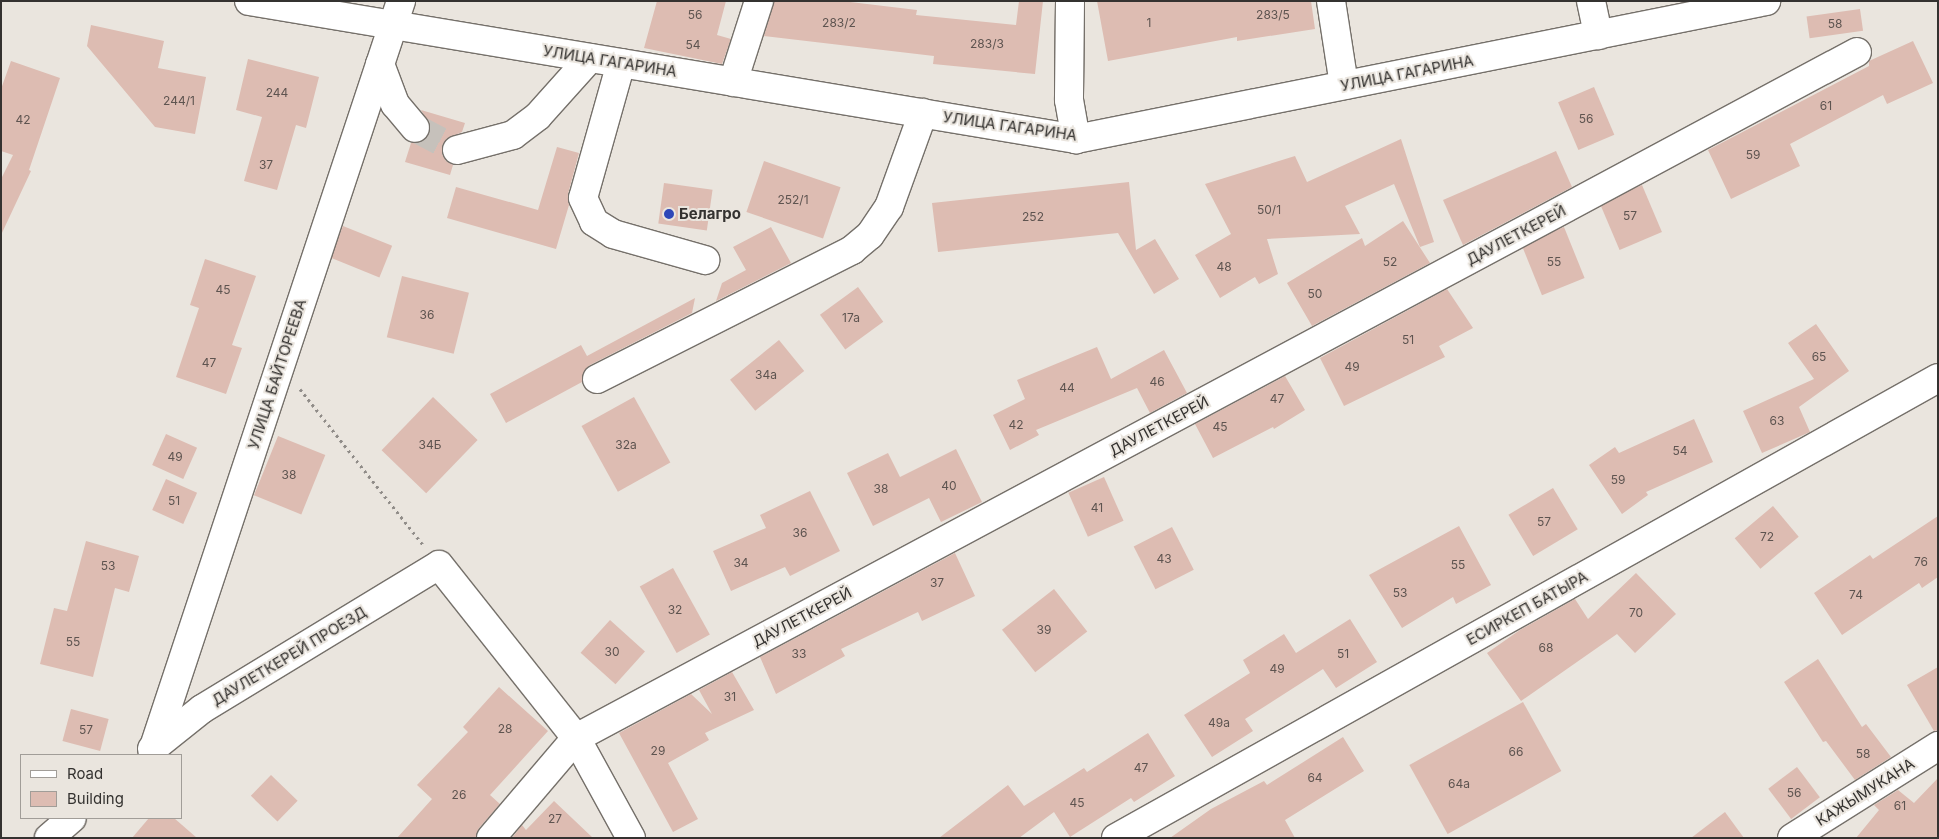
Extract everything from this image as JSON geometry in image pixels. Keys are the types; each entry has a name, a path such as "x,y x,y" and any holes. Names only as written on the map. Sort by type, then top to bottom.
{"street":[{"name":"УЛИЦА ГАГАРИНА","path":"249,1 397,13 590,58 1076,138 1766,1"},
{"path":"733,82 759,1"},
{"path":"1070,1 1069,100 1076,138"},
{"path":"1331,1 1344,85"},
{"path":"1591,1 1598,35"},
{"name":"УЛИЦА БАЙТОРЕЕВА","path":"149,751 397,13"},
{"name":"ДАУЛЕТКЕРЕЙ","path":"491,838 576,738 1857,52"},
{"path":"457,150 513,135 538,116 590,58"},
{"path":"620,63 583,198 594,222 613,234 706,260"},
{"path":"380,64 395,104 415,128"},
{"path":"597,379 852,250 870,235 889,207 923,113"},
{"name":"ЕСИРКЕП БАТЫРА","path":"1116,838 1938,378"},
{"path":"439,565 576,738 631,838"},
{"name":"ДАУЛЕТКЕРЕЙ ПРОЕЗД","path":"149,751 202,709 439,565"},
{"name":"КАЖЫМУКАНА","path":"1792,838 1938,746"},
{"path":"49,838 71,819"}],"path":[{"path":"280,364 439,565"}],"building":[{"path":"657,1 726,1 717,35 731,39 722,64 644,48"},
{"path":"774,1 842,1 917,10 916,15 1016,25 1019,1 1043,1 1035,74 933,64 934,56 764,36"},
{"path":"1097,1 1311,1 1315,29 1237,41 1237,37 1108,61"},
{"path":"1860,9 1863,31 1810,38 1807,17"},
{"path":"91,25 164,41 158,68 206,77 195,134 155,127 87,46"},
{"path":"1913,41 1933,83 1887,104 1883,95 1790,144 1800,166 1731,199 1708,150 1869,66 1869,61"},
{"path":"248,59 319,77 306,128 296,125 277,190 244,181 262,117 236,110"},
{"path":"11,61 60,78 29,170 31,171 1,235 1,179 13,155 1,151 1,89"},
{"path":"1594,87 1614,135 1578,150 1558,102"},
{"path":"421,110 465,123 462,132 446,139 442,146 442,154 446,161 453,165 450,175 405,162 411,143 425,140 430,133 430,125"},
{"path":"1401,139 1434,242 1420,247 1394,184 1345,206 1360,234 1267,239 1278,274 1259,284 1255,277 1220,298 1195,255 1231,234 1205,184 1295,156 1307,182"},
{"path":"557,147 579,153 568,194 569,205 556,249 447,218 456,187 538,210"},
{"path":"1556,151 1572,187 1463,245 1443,200"},
{"path":"764,161 841,187 823,238 746,212"},
{"path":"1129,182 1136,250 1155,239 1179,279 1154,294 1118,233 938,252 932,203"},
{"path":"664,183 713,190 707,230 658,224"},
{"path":"1642,185 1662,232 1620,250 1600,203"},
{"path":"1403,221 1430,263 1312,326 1287,283 1362,238 1365,246"},
{"path":"343,226 392,246 379,277 330,258"},
{"path":"771,227 791,263 716,301 722,283 746,270 733,247"},
{"path":"1564,227 1585,278 1542,295 1521,244"},
{"path":"205,259 256,276 232,345 242,348 226,394 176,377 199,308 190,305"},
{"path":"402,276 469,293 454,354 387,337"},
{"path":"858,287 883,322 845,349 820,315"},
{"path":"1447,289 1473,328 1439,346 1445,357 1344,406 1320,358"},
{"path":"695,298 692,313 590,365 584,371 582,382 506,423 490,394 581,345 587,356"},
{"path":"1816,324 1849,371 1799,407 1810,432 1762,453 1743,411 1814,379 1788,343"},
{"path":"779,340 804,371 755,411 730,380"},
{"path":"1097,347 1111,379 1164,350 1187,393 1150,413 1137,388 1036,430 1039,435 1010,450 993,415 1025,399 1017,380"},
{"path":"1285,376 1305,410 1274,429 1273,427 1213,458 1195,424"},
{"path":"433,397 478,440 426,493 382,450"},
{"path":"634,397 670,463 618,492 582,426"},
{"path":"1694,419 1713,462 1646,492 1648,495 1622,514 1589,465 1615,447 1619,453"},
{"path":"166,434 197,448 183,479 152,465"},
{"path":"278,436 325,455 301,514 254,495"},
{"path":"956,449 982,502 941,522 929,498 873,526 847,473 888,453 900,477"},
{"path":"1104,477 1124,521 1088,537 1068,493"},
{"path":"166,479 197,493 183,524 152,510"},
{"path":"1553,488 1578,529 1533,556 1508,515"},
{"path":"810,491 840,551 790,576 785,567 731,591 713,551 766,528 760,515"},
{"path":"1773,506 1799,537 1760,569 1735,538"},
{"path":"1938,516 1938,577 1922,588 1919,583 1842,635 1814,593 1870,555 1873,559"},
{"path":"1459,526 1491,585 1456,604 1453,597 1402,628 1369,575"},
{"path":"1172,527 1194,570 1155,589 1134,547"},
{"path":"86,541 139,556 129,592 115,588 93,677 40,664 54,608 67,611"},
{"path":"955,553 975,596 922,621 918,612 841,649 845,656 776,694 760,657"},
{"path":"673,568 710,634 677,653 640,586"},
{"path":"1636,573 1676,614 1635,653 1617,634 1521,701 1487,653 1520,630 1575,599 1588,619"},
{"path":"1054,589 1087,632 1035,672 1002,630"},
{"path":"1350,619 1377,662 1336,688 1323,669 1245,719 1253,731 1212,757 1184,715 1250,673 1243,660 1284,634 1296,653"},
{"path":"610,620 645,651 615,684 581,653"},
{"path":"1818,659 1862,727 1866,724 1891,757 1855,780 1826,741 1823,742 1784,682"},
{"path":"1938,667 1938,730 1934,731 1907,685"},
{"path":"732,672 754,710 705,733 709,740 668,763 698,819 673,832 619,733 691,694 712,714 699,690"},
{"path":"499,687 548,731 490,795 500,804 479,828 476,838 397,838 432,799 417,785 468,732 463,727"},
{"path":"1523,702 1561,771 1448,834 1409,765"},
{"path":"71,709 109,719 100,751 62,741"},
{"path":"1148,733 1175,776 1134,802 1131,798 1070,837 1054,812 1019,838 939,838 1008,785 1024,806 1084,768 1087,772"},
{"path":"1343,737 1364,771 1285,820 1295,838 1170,838 1211,809 1264,781 1267,785"},
{"path":"1797,767 1820,797 1791,819 1768,789"},
{"path":"271,775 298,801 277,822 251,796"},
{"path":"1938,778 1938,838 1856,838 1879,810 1874,805 1898,790 1914,803"},
{"path":"554,801 593,838 512,838 522,825 526,830"},
{"path":"1725,812 1744,838 1691,838"},
{"path":"148,819 175,819 197,838 132,838"}],"tunnel":[{"path":"415,128 457,150"}],"place":[{"name":"Белагро","path":"669,214"}]}
